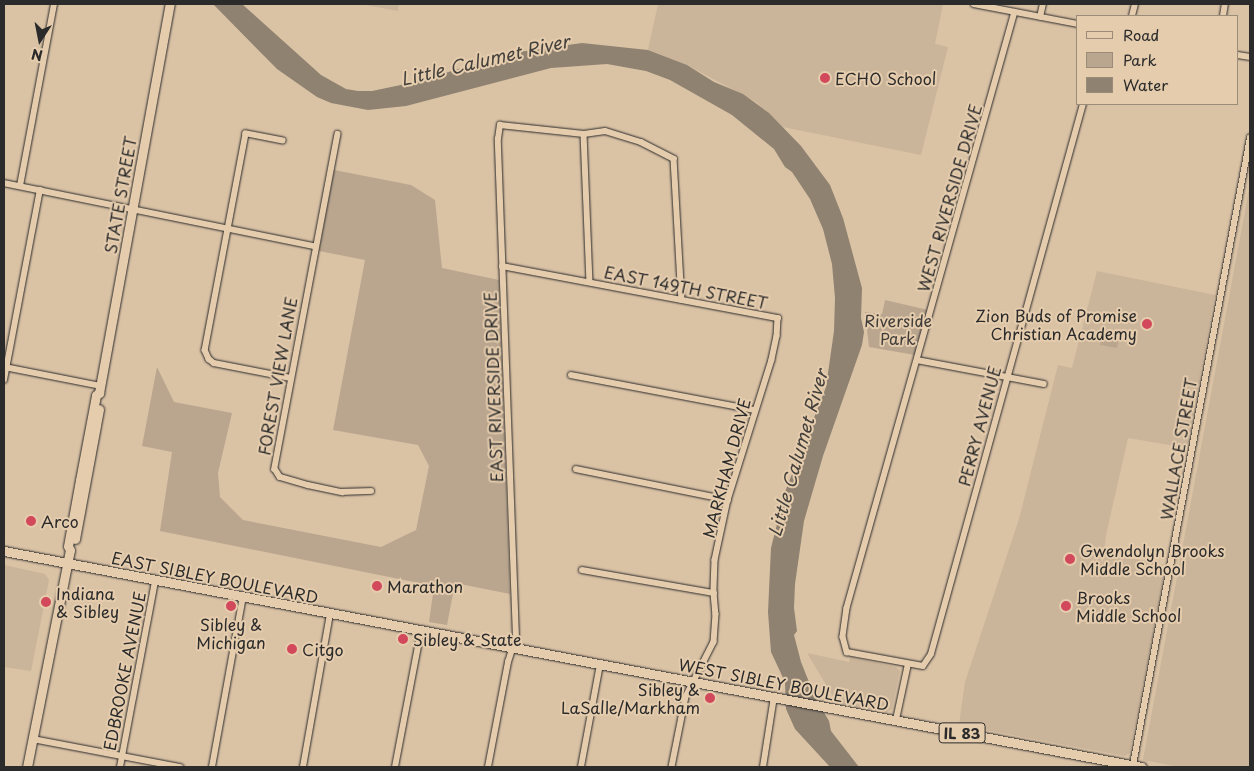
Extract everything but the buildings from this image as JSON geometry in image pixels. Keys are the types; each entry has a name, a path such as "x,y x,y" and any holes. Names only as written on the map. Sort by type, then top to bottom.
{"main road":[{"name":"STATE STREET","path":"27,767 67,564 72,549 68,546 96,395 100,389 170,4"},
{"name":"EAST SIBLEY BOULEVARD","path":"4,551 421,631"},
{"name":"WEST SIBLEY BOULEVARD","path":"421,631 1142,767"}],"street":[{"path":"20,186 54,4"},
{"path":"974,4 1076,24"},
{"path":"1040,17 1043,4"},
{"name":"WEST RIVERSIDE DRIVE","path":"908,664 847,652 843,637 847,608 1015,12"},
{"name":"PERRY AVENUE","path":"908,664 923,666 931,654 1083,105"},
{"name":"EAST RIVERSIDE DRIVE","path":"488,767 508,662 516,638 498,140 500,125 584,134"},
{"path":"590,282 584,134 606,131 641,142 674,158 682,300"},
{"path":"283,141 246,134 206,336 206,355 214,363 291,378"},
{"name":"FOREST VIEW LANE","path":"338,134 315,246 275,463 276,473 286,480 342,492 371,492"},
{"name":"WALLACE STREET","path":"1133,765 1250,138"},
{"path":"4,183 315,246"},
{"path":"4,380 40,190"},
{"name":"EAST 149TH STREET","path":"502,266 778,318"},
{"name":"MARKHAM DRIVE","path":"672,767 686,697 714,642 716,614 714,593 715,560 728,500 772,360 777,336 778,318"},
{"path":"917,360 1044,384"},
{"path":"5,367 100,389"},
{"path":"571,375 755,410"},
{"path":"576,469 728,500"},
{"path":"582,570 714,593"},
{"name":"EDBROOKE AVENUE","path":"120,767 155,581"},
{"path":"212,767 244,597"},
{"path":"303,767 330,614"},
{"path":"395,767 421,631"},
{"path":"581,767 600,664"},
{"path":"896,720 908,664"},
{"path":"763,767 776,698"},
{"path":"33,739 180,767"}],"shaded area":[{"path":"360,4 399,4 398,11"},
{"name":"ECHO School","path":"658,4 943,4 935,44 948,47 921,155 783,127 756,102 687,65 648,50"},
{"path":"1250,184 1250,767 1179,767 1143,760"},
{"name":"Gwendolyn Brooks Middle School","path":"1097,271 1215,295 1187,448 1128,438 1106,535 1104,553 1166,565 1130,753 1125,756 959,725 965,682 1019,519 1058,365 1072,368"},
{"path":"4,565 45,574 49,580 31,671 4,667"},
{"path":"807,653 849,662 850,657 896,667 900,671 892,709 887,712 837,703"}],"green space":[{"path":"334,170 411,185 435,200 442,268 499,280 510,594 455,583 447,625 429,622 434,586 160,531 172,452 142,446 157,367 174,402 232,413 218,473 220,497 243,520 381,547 416,530 429,466 418,445 333,430 365,260 319,251"},
{"name":"Riverside Park","path":"885,300 928,310 915,355 869,347 865,312 882,314"},
{"path":"1103,330 1120,334 1117,348 1100,345"}],"water":[{"path":"213,4 242,4 321,75 346,89 358,91 372,91 415,82 512,53 582,43 648,50 687,65 714,82 743,94 769,113 801,146 830,185 843,218 862,288 861,318 864,332 862,345 823,456 804,521 795,584 794,608 797,631 794,635 801,662 815,697 829,721 831,731 859,767 830,767 795,729 786,709 785,682 771,652 768,612 771,548 785,492 826,387 834,331 835,298 832,264 823,229 810,199 792,172 785,167 774,149 732,115 670,80 646,71 607,64 551,68 406,106 368,110 331,103 317,97 277,69"}],"place":[{"name":"ECHO School","path":"825,78"},
{"name":"Zion Buds of Promise Christian Academy","path":"1147,324"},
{"name":"Arco","path":"31,521"},
{"name":"Gwendolyn Brooks Middle School","path":"1070,559"},
{"name":"Marathon","path":"377,586"},
{"name":"Indiana & Sibley","path":"46,602"},
{"name":"Sibley & Michigan","path":"231,606"},
{"name":"Brooks Middle School","path":"1066,606"},
{"name":"Sibley & State","path":"403,639"},
{"name":"Citgo","path":"292,649"},
{"name":"Sibley & LaSalle/Markham","path":"710,698"}],"water label":[{"name":"Little Calumet River","path":"485,60"},
{"name":"Little Calumet River","path":"798,453"}]}
